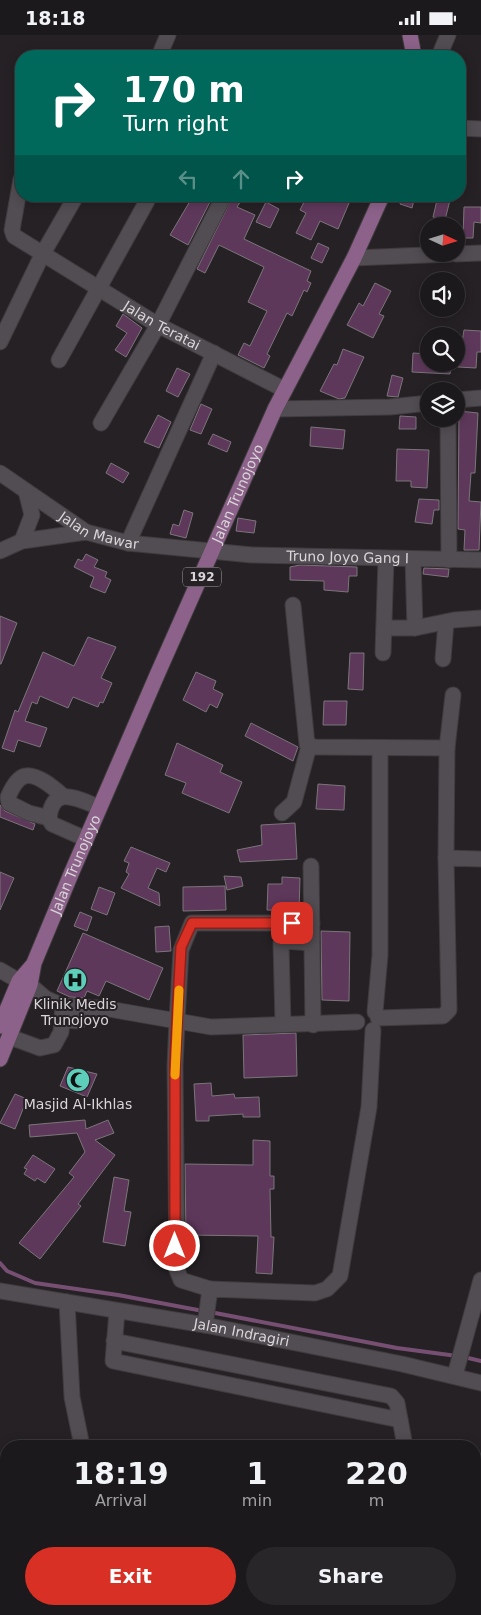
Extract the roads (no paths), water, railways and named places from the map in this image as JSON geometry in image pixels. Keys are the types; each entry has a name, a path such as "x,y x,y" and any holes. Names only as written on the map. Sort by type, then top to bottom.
{"main road":[{"path":"410,35 413,50"},
{"name":"Jalan Trunojoyo","path":"5,1031 99,807 213,553 275,409 354,258 379,202"},
{"name":"Jalan Trunojoyo","path":"0,1059 5,1031 5,999 25,983"}],"street":[{"path":"162,50 168,35"},
{"path":"442,50 448,35"},
{"path":"466,128 481,129"},
{"name":"Jalan Teratai","path":"17,202 12,233 42,255 158,325 285,390"},
{"path":"0,343 42,255 73,202"},
{"path":"59,360 146,202"},
{"path":"101,423 158,325 221,202"},
{"path":"465,253 481,253"},
{"path":"354,258 420,255"},
{"path":"128,543 214,353"},
{"path":"465,399 481,398"},
{"path":"275,409 390,407 420,404"},
{"path":"448,427 449,560"},
{"name":"Jalan Mawar","path":"0,473 86,532 128,543 213,553"},
{"path":"22,541 32,515 26,491"},
{"path":"0,551 22,541 86,532"},
{"name":"Truno Joyo Gang I","path":"213,553 481,560"},
{"path":"383,653 386,559"},
{"path":"413,559 415,628"},
{"path":"282,813 294,802 309,746 307,744 293,605"},
{"path":"384,628 415,628 481,618"},
{"path":"444,659 446,622"},
{"path":"376,1020 443,1016 449,1010 446,858 447,748 453,695"},
{"path":"309,746 447,748"},
{"path":"312,923 192,923 181,950 175,1066 176,1270 181,1280 209,1290 315,1293 323,1291 337,1282 342,1269 369,1107 376,1020 380,963 380,748"},
{"path":"49,818 29,813 9,803 8,797 19,779 31,776 50,785 63,796 99,807"},
{"path":"63,796 56,799 49,818 52,824 86,839"},
{"path":"446,858 481,859"},
{"path":"311,866 312,923 310,943 313,1025"},
{"path":"283,1024 281,943 284,941 310,943"},
{"path":"0,970 25,983 62,1013 79,1021"},
{"path":"62,1013 103,1008 211,1027 357,1022 358,1015 370,1009 376,1020"},
{"path":"5,1031 28,1045 48,1047 58,1040 62,1013"},
{"path":"456,1370 481,1280"},
{"path":"205,1320 209,1290"},
{"name":"Jalan Indragiri","path":"0,1291 117,1311 205,1320 456,1370 481,1383"},
{"path":"67,1302 72,1397 81,1440"},
{"path":"117,1311 113,1361 400,1420"},
{"path":"114,1341 391,1396 397,1403 404,1440"},
{"path":"211,1381 214,1361"}],"waterway":[{"path":"0,1263 7,1271 35,1283 118,1295 203,1311"},
{"path":"210,1312 397,1348 457,1356"},
{"path":"464,1357 481,1361"}],"place":[{"name":"Klinik Medis Trunojoyo","path":"75,980"},
{"name":"Masjid Al-Ikhlas","path":"78,1080"}]}
